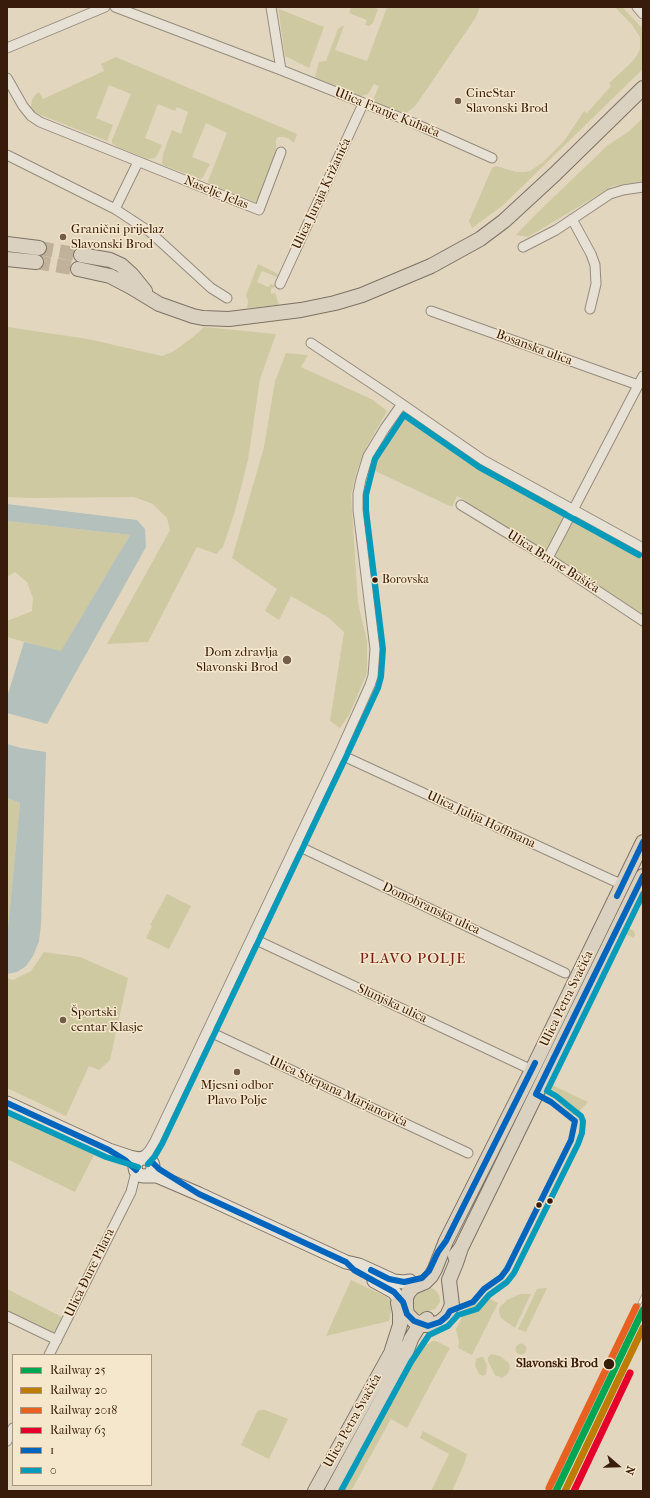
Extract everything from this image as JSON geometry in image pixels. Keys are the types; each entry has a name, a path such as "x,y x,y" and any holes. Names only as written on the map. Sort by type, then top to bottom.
{"main road":[{"path":"78,269 110,276 132,287 165,307 193,316 216,319 237,318 301,310 335,303 362,295 404,279 453,255 480,239 504,221 638,95 643,79"},
{"path":"7,244 39,248"},
{"path":"81,255 110,260 121,265 155,301"},
{"path":"7,259 36,262"},
{"name":"Ulica Petra Svačića","path":"404,1306 402,1288 420,1279 437,1265 446,1241 532,1070 643,842"},
{"name":"Ulica Petra Svačića","path":"461,1248 643,876"},
{"path":"7,1102 109,1150 125,1160 144,1167 159,1170 199,1194 346,1262 359,1265 394,1281 404,1282 420,1279 437,1283 443,1290"},
{"path":"424,1325 429,1318 438,1316 443,1311 446,1302 443,1284 447,1272 461,1248"},
{"path":"346,1262 354,1270 390,1289 414,1321 424,1325 440,1322 450,1311 452,1300 449,1280 461,1248"},
{"path":"392,1350 400,1325 400,1313 410,1290 413,1287 422,1284 420,1279"},
{"path":"392,1350 405,1328 404,1306"},
{"name":"Ulica Petra Svačića","path":"332,1491 404,1358 424,1325"},
{"name":"Ulica Petra Svačića","path":"315,1491 392,1350"}],"street":[{"path":"7,48 105,7"},
{"name":"Ulica Franje Kuhača","path":"115,7 281,70 416,124 492,158"},
{"path":"271,7 281,70"},
{"path":"637,7 643,14"},
{"name":"Naselje Jelas","path":"7,78 23,106 31,116 40,122 259,210 281,152"},
{"name":"Ulica Juraja Križanića","path":"280,284 363,104"},
{"path":"7,155 116,209 150,232 211,288 227,298"},
{"path":"116,209 138,162"},
{"path":"523,247 556,230 610,194 623,190 643,187"},
{"path":"572,219 591,254 595,265 596,284 590,309"},
{"name":"Bosanska ulica","path":"430,311 638,385"},
{"path":"311,343 483,460 643,548"},
{"path":"548,558 643,376"},
{"path":"144,1167 149,1151 208,1031 370,685 375,649 358,510 361,479 368,456 402,404"},
{"name":"Ulica Brune Bušića","path":"461,505 548,558 643,620"},
{"name":"Ulica Julija Hoffmana","path":"339,754 623,884"},
{"name":"Domobranska ulica","path":"296,845 566,973"},
{"name":"Slunjska ulica","path":"252,938 532,1070"},
{"name":"Ulica Stjepana Marjanovića","path":"208,1031 468,1153"},
{"name":"Ulica Đure Pilara","path":"50,1354 130,1192 144,1167"},
{"path":"7,1316 57,1340"},
{"path":"7,1441 12,1430"}],"shaded area":[{"path":"278,7 279,9 324,27 309,68 285,56"},
{"path":"351,7 372,7 378,9 373,23 369,26 365,25 367,20 349,13"},
{"path":"387,7 480,7 476,17 416,105 403,116 376,104 374,98 379,86 374,84 368,94 358,97 316,80 315,77 319,62 326,61 338,29 342,26 344,26 335,50 367,61"},
{"path":"615,7 622,7 643,29 643,69 502,206 472,228 469,221 492,168 496,166 516,172 525,172 530,171 542,163 564,141 584,111 587,113 611,86 609,83 632,62 637,55 640,49 640,37 632,25"},
{"path":"116,57 297,134 294,143 288,138 283,137 278,137 276,140 276,152 258,200 255,202 209,184 208,181 227,133 206,123 192,157 210,164 203,177 200,179 163,165 163,154 172,130 181,134 188,112 177,107 175,111 158,104 145,138 162,145 155,158 148,159 118,147 112,143 131,94 109,85 96,118 113,125 107,141 33,112 31,107 32,100 39,92 43,99 104,71 101,64"},
{"path":"643,118 643,181 613,186 528,237 516,235 608,145 628,132"},
{"path":"258,264 280,275 277,277 262,271 257,282 268,287 271,284 276,286 271,289 271,294 275,293 279,305 247,308 248,301 246,295"},
{"path":"7,327 88,339 162,356 174,351 204,327 276,334 260,379 248,460 235,511 223,547 216,554 197,547 148,642 107,644 170,530 167,518 153,504 134,497 7,497"},
{"path":"286,353 308,355 301,367 373,400 387,411 367,446 357,470 351,495 358,603 367,641 367,673 349,715 340,728 330,721 344,632 329,618 291,596 279,620 265,611 277,589 232,558 264,447 275,381"},
{"path":"407,417 504,477 643,553 643,616 620,600 471,508 465,500 457,496 452,507 371,469 393,429 401,419"},
{"path":"7,504 137,520 145,529 146,547 47,724 7,713 7,697 24,642 61,651 130,535 7,521"},
{"path":"7,521 130,535 61,652 7,637 7,621 32,611 33,598 27,582 15,572 7,577"},
{"path":"7,744 46,752 41,925 39,941 33,956 26,966 17,972 7,974 7,939 20,803 7,798"},
{"path":"7,798 20,803 7,939"},
{"path":"167,894 191,906 169,949 146,938 152,926 150,925"},
{"path":"625,926 634,931 634,938 624,933 552,1085 588,1102 576,1115 572,1115 556,1100 545,1086"},
{"name":"Športski centar Klasje","path":"44,952 80,957 128,978 110,1060 99,1070 89,1066 66,1116 7,1088 7,978 13,980 31,971"},
{"path":"7,1110 94,1155 75,1192 7,1159"},
{"path":"351,1280 387,1297 390,1301 391,1312 389,1321 326,1336"},
{"path":"431,1288 434,1289 439,1295 440,1302 435,1309 421,1315 415,1312 412,1306 414,1295 418,1291 425,1291"},
{"path":"547,1288 526,1332 518,1329 537,1289"},
{"path":"7,1289 62,1317 54,1333 7,1311"},
{"path":"520,1294 531,1294 515,1328 501,1318 499,1308 507,1300"},
{"path":"484,1296 498,1303 472,1355 458,1348 459,1342 456,1329 467,1308 479,1302"},
{"path":"432,1341 436,1341 450,1348 407,1428 391,1419 351,1491 340,1491 419,1344 428,1344"},
{"path":"521,1343 525,1345 527,1349 525,1353 521,1355 517,1353 515,1349 517,1345"},
{"path":"491,1354 500,1356 509,1363 510,1368 508,1373 502,1378 495,1375 488,1361 488,1357"},
{"path":"483,1357 487,1365 486,1374 483,1376 479,1374 475,1366 476,1359"},
{"path":"260,1410 265,1410 288,1419 269,1459 241,1445 257,1412"},
{"path":"423,1431 467,1454 452,1491 431,1491 449,1454 420,1438"}],"tunnel":[{"path":"39,248 81,255"},
{"path":"36,262 78,269"}],"railway":[{"path":"550,1491 643,1296"}],"rail line":[{"name":"2018","path":"549,1488 636,1307"},
{"name":"25","path":"556,1491 643,1310"},
{"name":"20","path":"565,1491 643,1328"},
{"name":"63","path":"574,1491 630,1373"}],"transit line":[{"name":"0","path":"148,1164 162,1144 378,688 381,677 383,649 366,510 366,495 375,459 404,415 479,467 639,555"},
{"name":"1","path":"617,896 643,842"},
{"name":"1","path":"153,1163 159,1169 199,1194 346,1262 354,1270 394,1292 403,1302 407,1314 414,1321 428,1326 440,1322 450,1311 473,1302 484,1289 501,1277 507,1269 571,1140 575,1121 551,1102 536,1094 643,876"},
{"name":"0","path":"341,1491 411,1362 429,1335 448,1326 458,1315 477,1309 489,1295 507,1282 514,1273 578,1144 582,1133 583,1121 581,1116 556,1096 547,1091 643,894"},
{"name":"1","path":"371,1270 389,1279 404,1282 422,1278 429,1271 438,1252 446,1241 535,1063"},
{"name":"1","path":"7,1103 109,1150 125,1160 136,1170"},
{"name":"0","path":"7,1112 106,1157 138,1167"}],"place":[{"name":"CineStar Slavonski Brod","path":"458,101"},
{"name":"Granični prijelaz Slavonski Brod","path":"63,237"},
{"name":"Borovska","path":"375,580"},
{"name":"Dom zdravlja Slavonski Brod","path":"287,660"},
{"name":"Športski centar Klasje","path":"63,1020"},
{"name":"Mjesni odbor Plavo Polje","path":"237,1072"},
{"name":"Slavonski Brod","path":"609,1364"}],"district":[{"name":"PLAVO POLJE","path":"413,959"}]}
